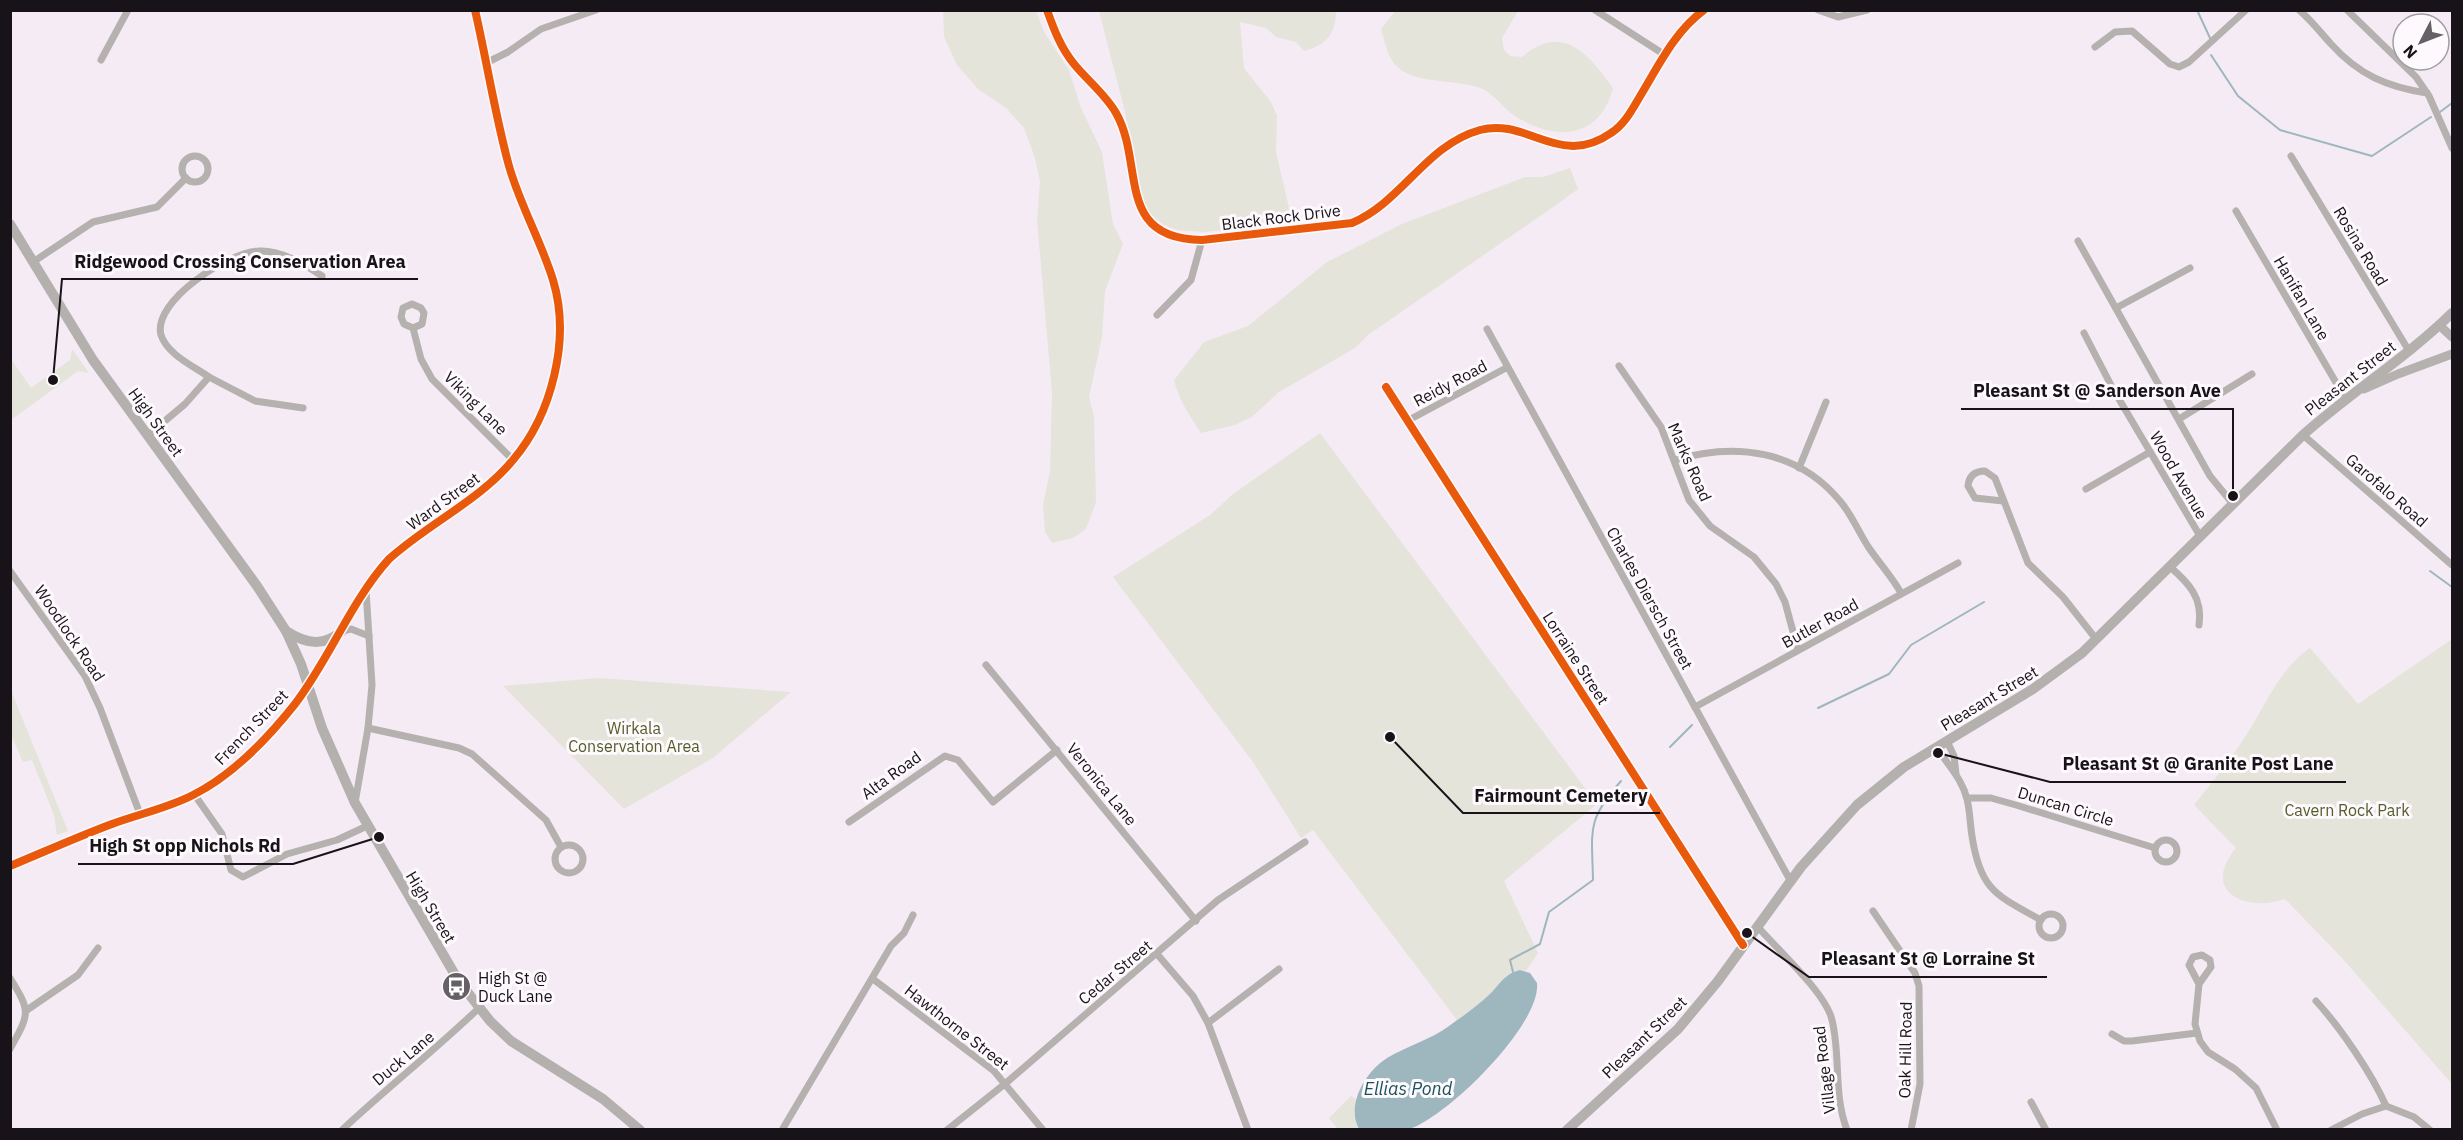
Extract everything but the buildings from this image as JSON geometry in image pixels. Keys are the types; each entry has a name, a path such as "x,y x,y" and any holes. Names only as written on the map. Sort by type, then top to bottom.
{"main road":[{"name":"High Street","path":"10,224 74,331 147,436 257,586 286,631 298,656 322,728 367,826 445,959 479,1008 519,1047 603,1099 640,1130"},
{"name":"Pleasant Street","path":"1570,1128 1678,1029 1790,880 1828,834 1857,805 1889,778 2052,677 2096,639 2303,435 2345,398 2409,351 2452,315"},
{"path":"286,631 301,640 321,643 342,631"}],"street":[{"path":"101,60 128,10"},
{"name":"Ward Street","path":"307,685 366,590 389,558 478,494 513,460 531,435 548,396 557,358 560,322 553,281 510,168 475,10"},
{"path":"488,62 508,52 541,29 596,10"},
{"name":"Black Rock Drive","path":"1047,10 1065,53 1118,116 1141,210 1161,231 1181,238 1202,240 1352,222 1372,213 1425,163 1448,145 1481,130 1509,130 1563,147 1579,147 1593,143 1614,132 1622,123 1684,28 1704,10"},
{"path":"1595,10 1665,55"},
{"path":"1818,10 1838,17 1867,10"},
{"path":"2095,47 2115,32 2132,31 2170,64 2179,68 2189,62 2246,10"},
{"path":"2299,10 2343,57 2367,76 2393,87 2427,93"},
{"path":"2347,10 2416,77 2427,93 2452,148"},
{"name":"Rosina Road","path":"2291,156 2409,351"},
{"path":"33,262 93,222 157,207 186,178"},
{"name":"Hanifan Lane","path":"2236,211 2345,398"},
{"path":"1157,315 1191,280 1202,240"},
{"path":"2078,241 2216,487 2234,504"},
{"path":"303,408 255,401 209,377 174,353 161,335 162,316 181,293 231,258 257,251 274,253 303,264 322,276"},
{"path":"2116,308 2190,268"},
{"path":"2439,325 2452,337"},
{"name":"Viking Lane","path":"413,328 422,359 432,379 513,460"},
{"name":"Charles Diersch Street","path":"1487,329 1506,368 1790,880"},
{"name":"Wood Avenue","path":"2084,333 2200,536"},
{"path":"2345,398 2398,374 2452,354"},
{"name":"Marks Road","path":"1619,366 1661,427 1686,493 1699,514 1710,526 1754,557 1776,584 1785,602 1798,650"},
{"name":"Reidy Road","path":"1407,421 1506,368"},
{"path":"2179,419 2252,374"},
{"path":"147,436 185,404 209,377"},
{"name":"Lorraine Street","path":"1386,387 1743,945"},
{"path":"1798,468 1826,402"},
{"name":"Garofalo Road","path":"2303,435 2452,566"},
{"path":"1675,460 1709,452 1747,450 1771,456 1798,468 1839,500 1901,594"},
{"path":"2086,489 2150,452"},
{"path":"2003,501 1975,498 1968,486 1971,477 1980,471 1990,472 1995,478 2028,563 2063,597 2096,639"},
{"name":"Butler Road","path":"1695,707 1958,563"},
{"path":"2169,566 2187,582 2197,596 2201,608 2199,625"},
{"name":"Woodlock Road","path":"10,571 85,676 100,708 140,814"},
{"path":"356,803 368,728 372,685 366,590"},
{"path":"342,631 351,629 369,636"},
{"name":"Veronica Lane","path":"986,665 1196,921"},
{"name":"French Street","path":"10,866 194,794 239,763 294,705 307,685"},
{"path":"368,728 459,748 472,754 546,820 561,848"},
{"path":"1947,741 1954,756 1956,774"},
{"path":"1937,747 1956,774 1967,798 1976,857 1984,881 2001,897 2041,920"},
{"name":"Alta Road","path":"849,822 945,756 958,760 993,802 1057,750"},
{"path":"194,794 222,834 231,870 243,877 287,854 337,840 367,826"},
{"name":"Duncan Circle","path":"1967,798 1999,800 2155,848"},
{"name":"Cedar Street","path":"947,1130 1006,1083 1218,900 1305,842"},
{"path":"570,845 579,849 582,863 577,870 568,873 557,867 556,854 561,848 570,845"},
{"name":"Oak Hill Road","path":"1873,911 1915,973 1919,986 1920,1084 1911,1130"},
{"path":"782,1130 913,915"},
{"name":"Village Road","path":"1757,926 1828,1009 1835,1040 1839,1100 1847,1130"},
{"path":"27,1010 78,975 98,948"},
{"path":"1157,954 1193,996 1208,1023 1248,1130"},
{"path":"1208,1023 1279,969"},
{"path":"10,978 27,1010 25,1020 10,1049"},
{"name":"Hawthorne Street","path":"873,979 1006,1083 1043,1130"},
{"path":"2199,984 2195,1024 2197,1033 2208,1052 2235,1069 2256,1088 2277,1130"},
{"path":"2316,1001 2328,1014 2379,1091 2386,1107"},
{"name":"Duck Lane","path":"344,1129 366,1106 425,1059 479,1008"},
{"path":"2112,1034 2124,1041 2132,1041 2197,1033"},
{"path":"2031,1102 2046,1130"},
{"path":"2331,1130 2362,1114 2386,1107 2414,1117 2430,1130"}],"green space":[{"path":"1396,10 1518,11 1502,38 1504,50 1510,56 1522,57 1550,42 1562,42 1574,47 1594,64 1613,88 1606,106 1597,119 1585,127 1557,132 1527,123 1480,88 1407,74 1391,59 1381,29"},
{"path":"943,11 1036,11 1044,32 1069,70 1081,108 1102,152 1113,224 1123,244 1105,291 1102,337 1089,397 1094,416 1096,502 1086,529 1073,538 1052,543 1045,532 1043,505 1050,471 1052,393 1037,220 1040,181 1035,158 1024,128 1006,108 978,89 957,65 944,37"},
{"path":"1099,11 1336,11 1332,32 1324,42 1304,51 1296,42 1276,37 1266,28 1240,22 1244,68 1271,102 1277,116 1276,152 1290,212 1289,222 1205,232 1177,230 1164,225 1148,212 1142,198 1125,112"},
{"path":"1570,168 1578,189 1556,205 1368,335 1355,348 1279,392 1252,417 1235,425 1201,433 1181,401 1174,380 1204,342 1248,326 1327,262 1402,224 1525,177 1543,177"},
{"path":"72,349 89,373 78,371 11,420 11,359 31,388 70,360"},
{"path":"1320,433 1597,804 1504,881 1538,953 1526,971 1520,970 1510,974 1487,997 1457,1020 1313,830 1301,838 1253,762 1113,577 1210,515 1233,494"},
{"name":"Cavern Rock Park","path":"2452,639 2451,1083 2342,958 2285,899 2270,903 2255,903 2232,895 2225,887 2223,876 2226,863 2236,848 2194,805 2241,743 2282,676 2299,656 2310,648 2358,704"},
{"name":"Wirkala Conservation Area","path":"599,678 791,692 713,758 624,809 503,686"},
{"path":"10,688 68,831 57,835 54,815 32,760 23,762 11,735"},
{"path":"1351,1096 1356,1099 1356,1124 1359,1129 1338,1129 1329,1118"}],"water":[{"name":"Ellias Pond","path":"1520,970 1530,973 1537,983 1534,1001 1524,1022 1509,1044 1468,1088 1427,1121 1410,1129 1392,1131 1359,1129 1356,1120 1356,1100 1365,1080 1379,1064 1442,1031 1482,1001 1507,976"}],"waterway":[{"path":"2197,10 2210,38"},
{"path":"2211,55 2238,96 2280,130 2372,156 2431,117"},
{"path":"2440,112 2452,103"},
{"path":"2430,571 2452,587"},
{"path":"1818,708 1889,674 1911,645 1984,602"},
{"path":"1670,747 1692,725"},
{"path":"1513,972 1510,960 1540,944 1549,912 1593,880 1592,837 1596,816 1621,781"}],"cycle path":[{"path":"10,866 122,820 183,800 208,787 236,766 273,730 295,704 363,593 389,559 500,475 527,441 538,421 548,398 559,351 558,303 548,266 509,166 475,10"},
{"path":"1047,10 1069,58 1116,113 1124,133 1137,195 1144,213 1156,227 1174,236 1202,240 1352,223 1370,214 1386,202 1444,148 1461,137 1480,130 1497,128 1513,130 1544,140 1576,146 1593,143 1616,130 1624,122 1675,39 1704,10"},
{"path":"1386,387 1743,945"}],"place":[{"name":"Ridgewood Crossing Conservation Area","path":"53,380"},
{"name":"Pleasant St @ Sanderson Ave","path":"2233,496"},
{"name":"Fairmount Cemetery","path":"1390,737"},
{"name":"Pleasant St @ Granite Post Lane","path":"1938,753"},
{"name":"High St opp Nichols Rd","path":"379,837"},
{"name":"Pleasant St @ Lorraine St","path":"1747,933"},
{"name":"High St @ Duck Lane","path":"457,987"}]}
